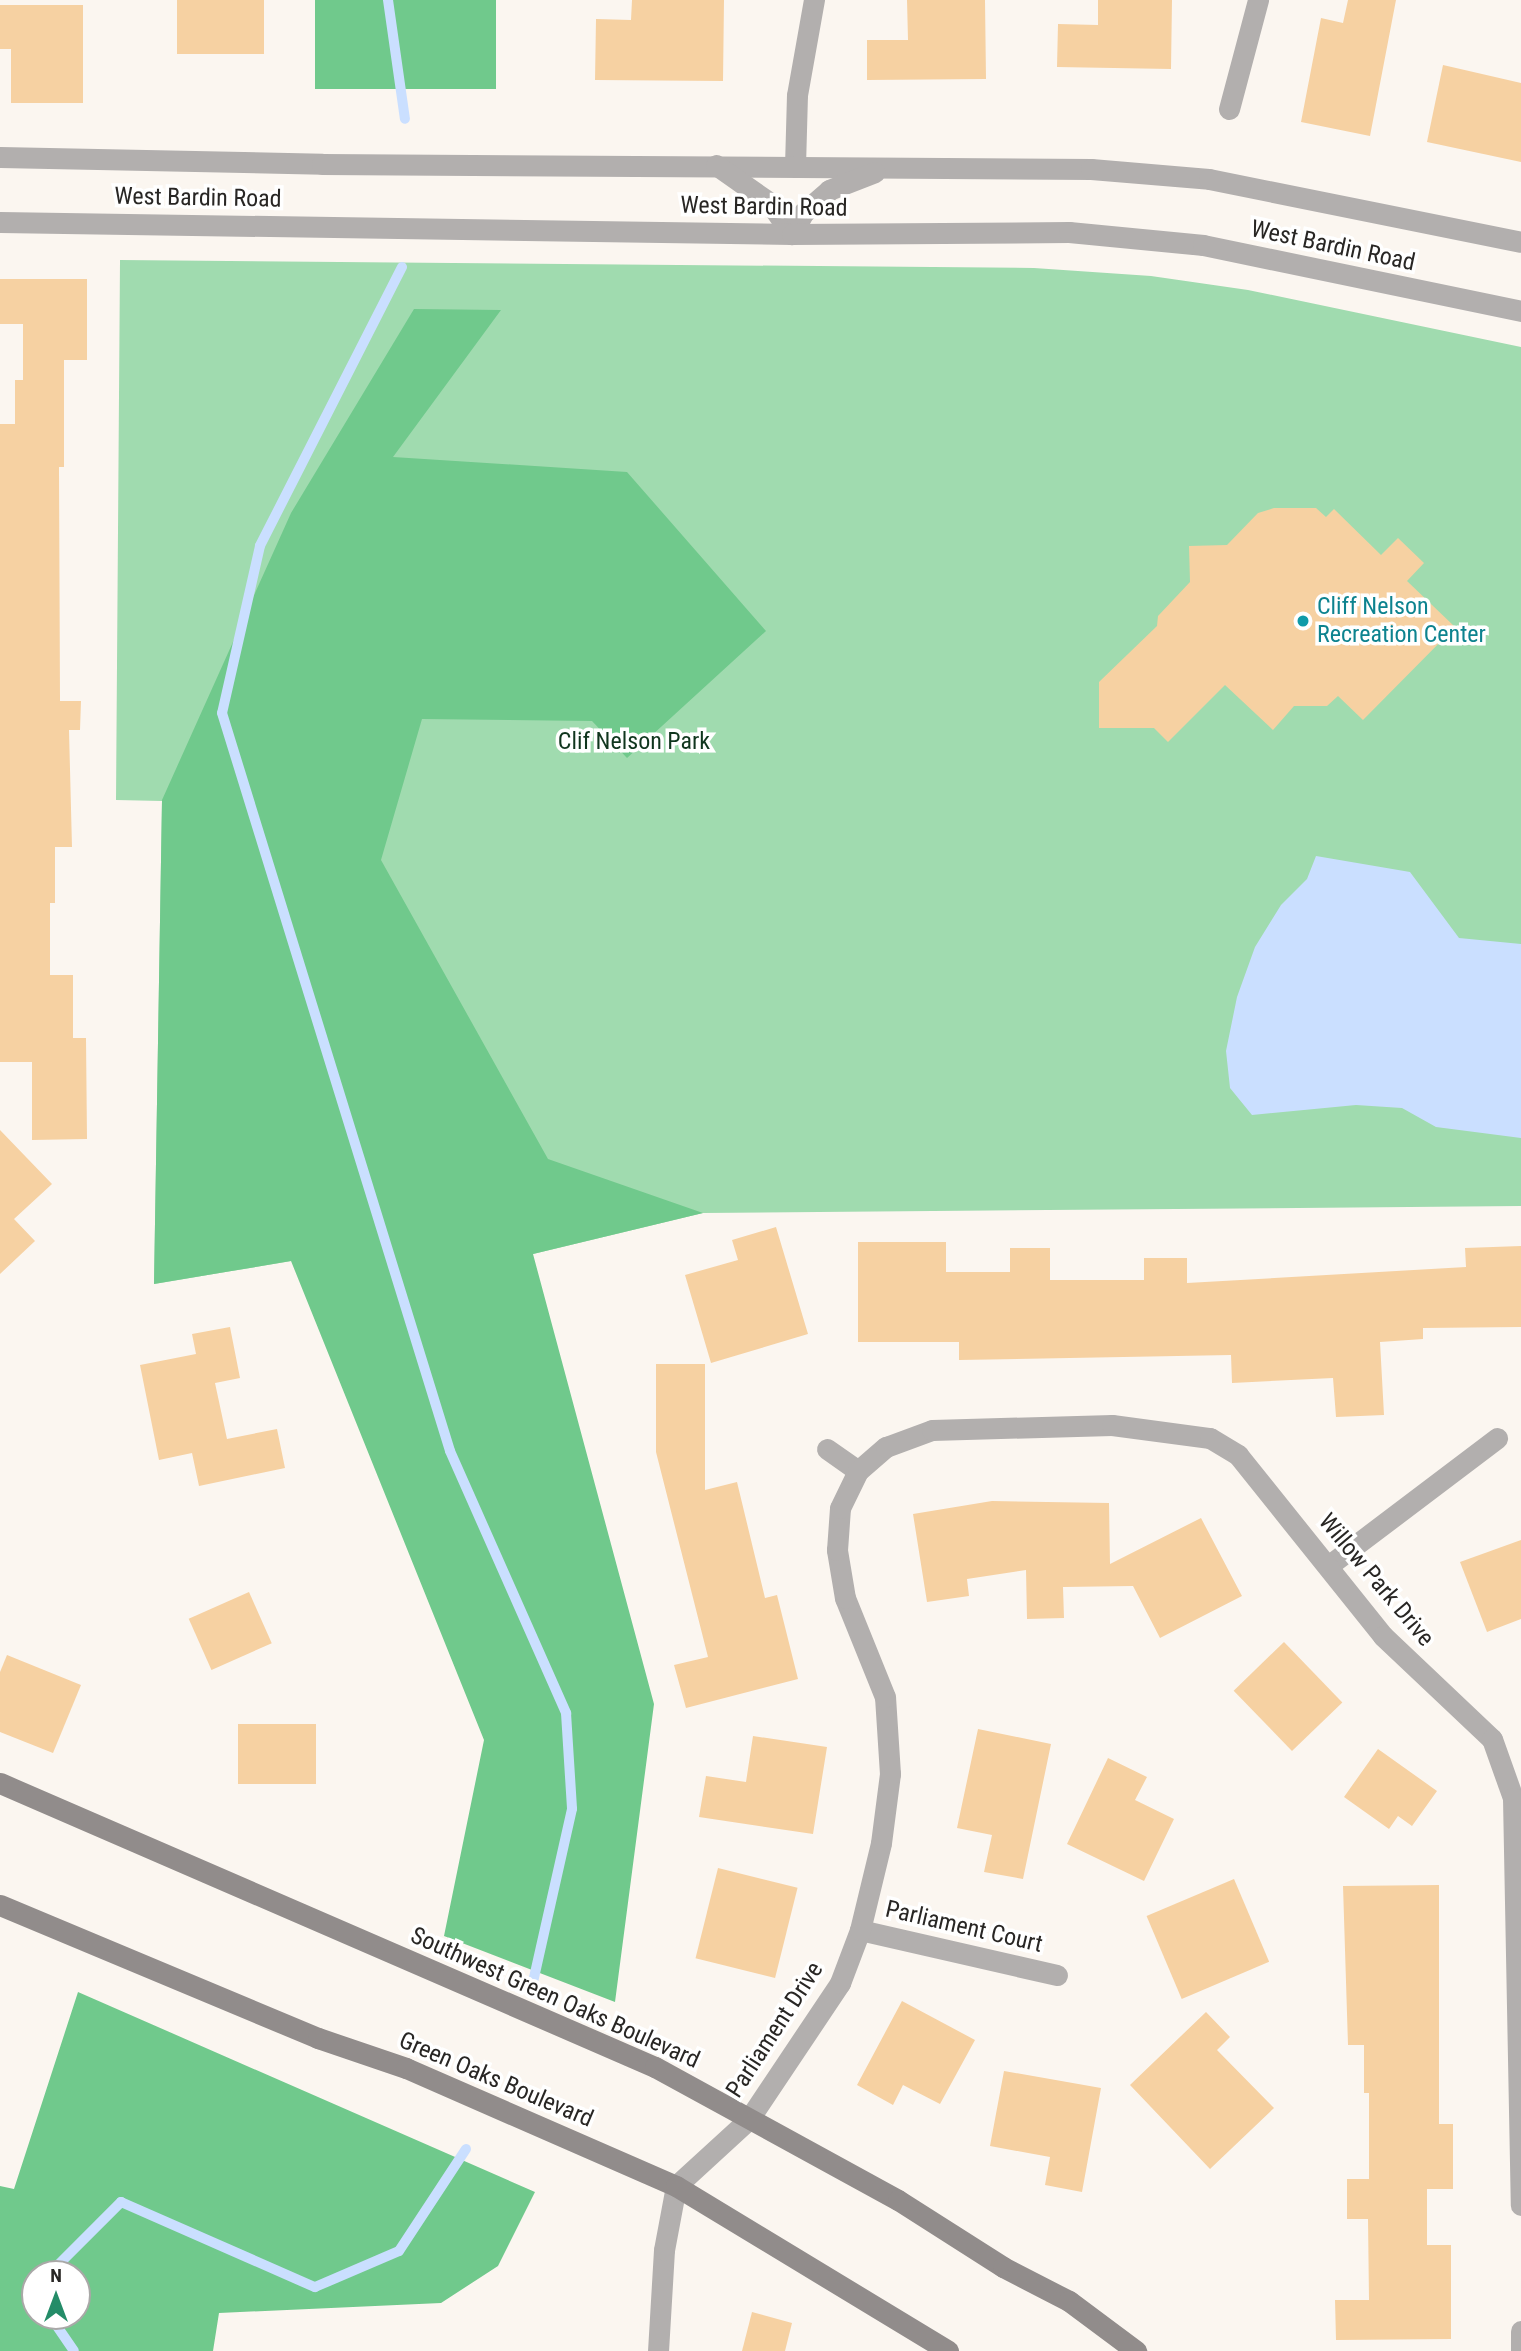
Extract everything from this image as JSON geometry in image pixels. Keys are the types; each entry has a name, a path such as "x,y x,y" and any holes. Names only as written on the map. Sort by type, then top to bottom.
{"main road":[{"name":"Southwest Green Oaks Boulevard","path":"0,1783 655,2067 1069,2301 1136,2351"},
{"name":"Green Oaks Boulevard","path":"0,1905 318,2038 406,2068 676,2186 948,2351"}],"street":[{"path":"795,166 797,95 814,0"},
{"path":"1229,110 1258,0"},
{"name":"West Bardin Road","path":"0,157 322,164 1091,169 1209,179 1521,242"},
{"path":"716,165 770,203 792,234 803,213 828,190 884,168"},
{"name":"West Bardin Road","path":"0,222 792,234 1069,232 1203,246 1521,311"},
{"name":"Willow Park Drive","path":"858,1471 886,1447 932,1430 1112,1425 1210,1438 1238,1455 1383,1636 1492,1740 1513,1798 1521,2205"},
{"path":"1328,1566 1497,1438"},
{"path":"827,1450 858,1471"},
{"name":"Parliament Drive","path":"676,2186 749,2119 840,1983 860,1930 881,1843 890,1774 885,1697 845,1598 837,1550 840,1508 858,1471"},
{"name":"Parliament Court","path":"860,1930 1057,1975"},
{"path":"658,2351 664,2250 676,2186"},
{"path":"1521,2331 1521,2351"}],"green space":[{"path":"315,0 496,0 496,89 315,89"},
{"name":"Clif Nelson Park","path":"120,260 1034,268 1151,276 1248,290 1521,347 1521,1206 703,1213 533,1254 291,1261 154,1284 162,801 116,800"},
{"path":"414,309 501,310 393,457 627,472 766,631 627,758 592,721 422,719 381,860 548,1159 703,1213 533,1254 654,1704 615,2002 444,1936 484,1740 291,1261 154,1284 162,800 291,513"},
{"path":"78,1992 535,2192 498,2266 441,2303 219,2313 213,2351 0,2351 0,2186 14,2189"}],"water":[{"path":"1316,856 1410,872 1459,938 1521,944 1521,1138 1436,1127 1402,1108 1356,1105 1252,1115 1230,1088 1226,1051 1237,997 1255,947 1281,905 1307,879"}],"building":[{"path":"177,0 264,0 264,54 177,54"},
{"path":"632,0 724,0 723,81 595,80 596,19 631,20"},
{"path":"907,0 985,0 986,79 867,80 867,40 908,40"},
{"path":"1098,0 1172,0 1171,69 1057,67 1058,24 1098,25"},
{"path":"1348,0 1396,0 1370,136 1301,122 1321,18 1343,23"},
{"path":"0,5 83,5 83,103 11,103 11,49 0,49"},
{"path":"1443,65 1521,83 1521,162 1427,142"},
{"path":"0,279 87,279 87,360 64,360 64,467 59,467 60,701 81,701 80,730 69,730 72,847 55,847 55,903 50,903 50,975 73,975 73,1038 86,1038 87,1139 32,1140 32,1062 0,1062 0,424 15,424 15,380 23,380 23,324 0,324"},
{"name":"Cliff Nelson Recreation Center","path":"1274,508 1316,508 1326,517 1334,509 1381,555 1398,538 1424,563 1407,581 1455,627 1363,720 1338,696 1327,706 1294,706 1273,730 1225,685 1168,742 1154,728 1099,728 1099,682 1157,626 1158,616 1190,582 1189,546 1227,545 1258,513"},
{"path":"0,1130 52,1184 14,1219 35,1241 0,1274"},
{"path":"776,1227 808,1334 711,1363 685,1275 738,1260 732,1240"},
{"path":"858,1242 946,1242 946,1272 1010,1272 1010,1248 1050,1248 1050,1280 1144,1280 1144,1258 1187,1258 1187,1283 1466,1267 1465,1248 1521,1246 1521,1327 1423,1328 1423,1339 1380,1342 1384,1415 1336,1417 1333,1378 1232,1383 1231,1355 959,1360 959,1342 858,1342"},
{"path":"230,1327 240,1378 215,1383 227,1439 277,1429 285,1468 199,1486 192,1453 159,1460 140,1365 196,1354 192,1334"},
{"path":"656,1364 705,1364 705,1490 737,1482 765,1598 777,1595 798,1679 686,1708 674,1665 708,1657 656,1452"},
{"path":"992,1501 1109,1503 1110,1564 1201,1518 1242,1596 1160,1638 1133,1586 1063,1587 1064,1618 1027,1619 1026,1570 967,1579 969,1596 927,1602 913,1514"},
{"path":"1521,1540 1521,1619 1487,1632 1460,1562"},
{"path":"249,1592 272,1643 211,1670 189,1619"},
{"path":"1284,1642 1342,1702 1292,1751 1234,1691"},
{"path":"7,1655 81,1685 53,1753 0,1732 0,1672"},
{"path":"238,1724 316,1724 316,1784 238,1784"},
{"path":"978,1729 1051,1744 1023,1879 984,1872 992,1835 957,1828"},
{"path":"753,1736 827,1747 813,1834 699,1817 706,1776 746,1782"},
{"path":"1378,1749 1437,1791 1412,1826 1398,1816 1389,1829 1344,1797"},
{"path":"1108,1758 1147,1777 1135,1800 1174,1819 1144,1881 1067,1844"},
{"path":"718,1868 798,1888 775,1978 696,1958"},
{"path":"1234,1879 1269,1962 1182,1999 1147,1916"},
{"path":"1439,1885 1439,2124 1453,2124 1453,2189 1427,2189 1427,2245 1451,2245 1451,2339 1336,2340 1335,2300 1369,2300 1368,2219 1347,2219 1347,2179 1369,2179 1369,2093 1364,2093 1364,2045 1348,2045 1343,1886"},
{"path":"902,2001 975,2040 940,2104 903,2085 893,2105 857,2085"},
{"path":"1206,2012 1230,2037 1217,2050 1274,2108 1210,2169 1130,2085"},
{"path":"1004,2071 1101,2088 1082,2192 1045,2185 1050,2157 990,2146"},
{"path":"752,2312 792,2323 785,2351 742,2351"}],"waterway":[{"path":"388,0 405,119"},
{"path":"402,267 260,546 222,713 450,1451 566,1713 572,1809 533,1982"},
{"path":"63,2260 121,2202 315,2287 399,2251 466,2149"},
{"path":"60,2330 74,2351"}],"place":[{"name":"Cliff Nelson Recreation Center","path":"1303,621"}]}
